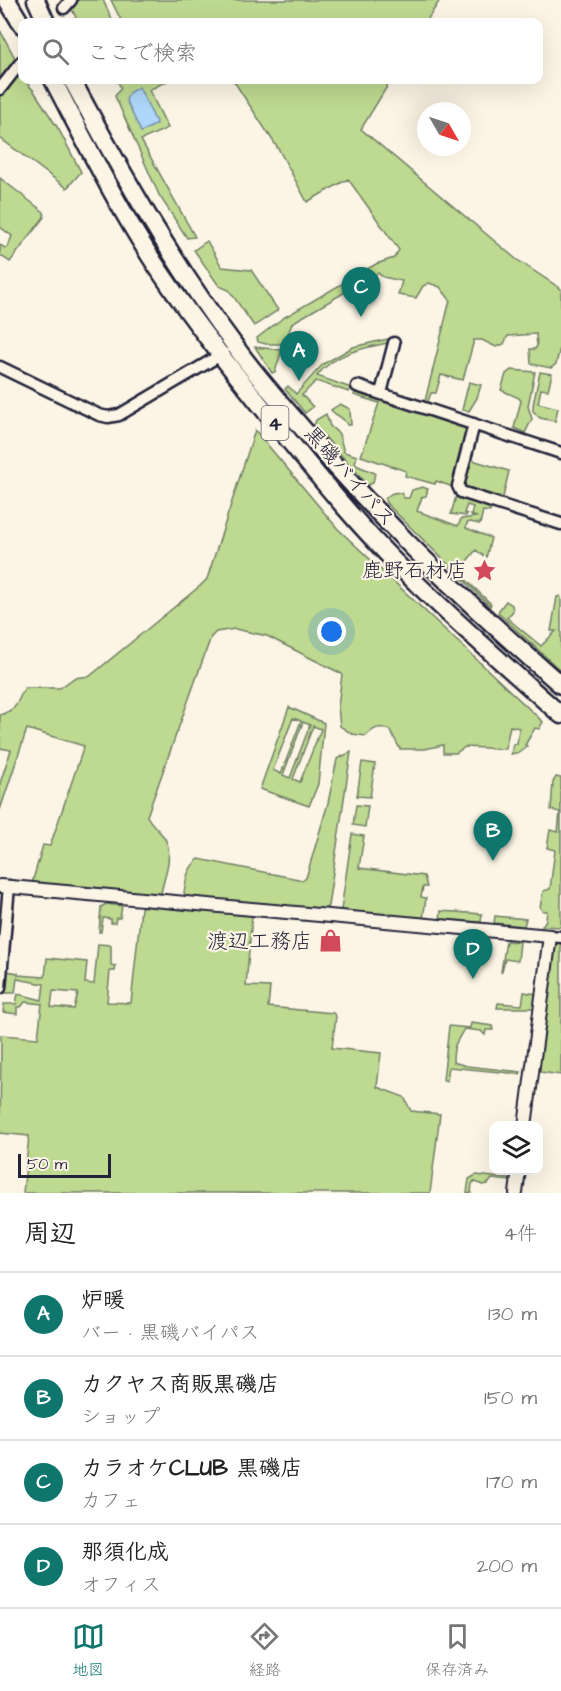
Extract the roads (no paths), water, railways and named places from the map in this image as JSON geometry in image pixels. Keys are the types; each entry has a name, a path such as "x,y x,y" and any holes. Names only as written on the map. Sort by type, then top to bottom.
{"highway":[{"path":"7,0 19,18"},
{"path":"15,0 21,18"},
{"path":"36,0 44,18"},
{"name":"黒磯バイパス","path":"55,84 133,226 167,281 368,503 501,633 561,685"},
{"name":"黒磯バイパス","path":"74,84 104,140 228,351 322,481 359,524 415,581 495,657 561,715"}],"street":[{"path":"0,89 18,66"},
{"path":"381,393 394,342"},
{"path":"0,367 99,415 108,417 119,415 228,351"},
{"path":"357,386 561,453"},
{"path":"474,424 458,486 461,492 561,524"},
{"path":"0,988 5,886 556,936 526,1121"},
{"path":"516,1193 518,1175"}],"water":[{"path":"139,87 157,124 141,132 126,100 130,92"}],"place":[{"name":"カラオケCLUB 黒磯店","path":"361,317"},
{"name":"炉暖","path":"299,381"},
{"name":"鹿野石材店","path":"485,570"},
{"name":"カクヤス商販黒磯店","path":"493,861"},
{"name":"渡辺工務店","path":"330,941"},
{"name":"那須化成","path":"473,979"}]}
